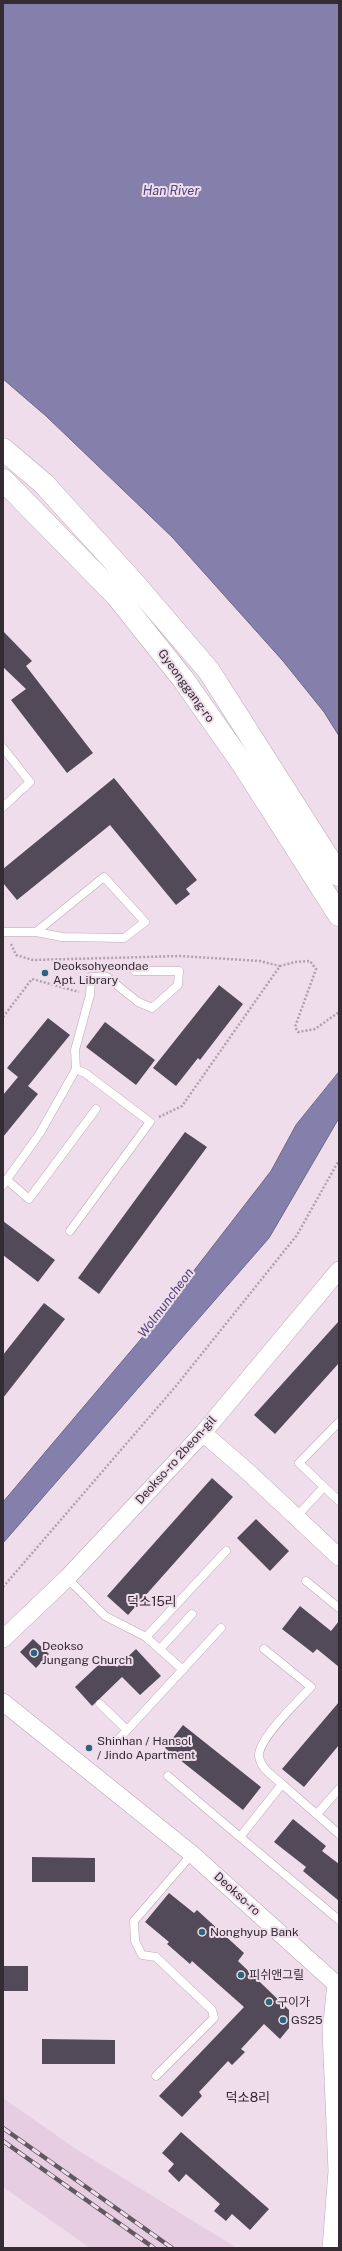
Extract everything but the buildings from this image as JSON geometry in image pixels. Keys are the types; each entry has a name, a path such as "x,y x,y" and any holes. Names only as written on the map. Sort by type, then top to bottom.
{"main road":[{"name":"Gyeonggang-ro","path":"3,449 44,484 133,582 209,671 339,875"},
{"name":"Gyeonggang-ro","path":"3,480 116,595 178,673 244,766 339,915"}],"street":[{"name":"Deokso-ro 2beon-gil","path":"3,1639 67,1578 203,1433 339,1270"},
{"path":"203,1433 339,1557"},
{"name":"Deokso-ro","path":"3,1702 192,1854 338,1983 330,2031 338,2191 331,2248"}],"lane":[{"path":"3,748 30,782 3,807"},
{"path":"3,932 36,932 62,937 124,938 145,922 104,877 36,932"},
{"path":"96,1109 29,1198 5,1182 40,1133 76,1069 75,1050 90,995 91,977 107,977 138,1002 152,1008 167,997 178,985 179,971 135,971"},
{"path":"70,1231 150,1122 85,1073 76,1069"},
{"path":"339,1422 299,1463 339,1501"},
{"path":"296,1517 324,1486"},
{"path":"146,1637 226,1551"},
{"path":"67,1578 105,1616 146,1637 183,1670"},
{"path":"306,1581 339,1608"},
{"path":"160,1649 192,1614"},
{"path":"117,1741 221,1628"},
{"path":"264,1649 311,1687 264,1740 259,1755 264,1768 339,1834"},
{"path":"100,1704 127,1730"},
{"path":"168,1776 339,1920"},
{"path":"240,1837 282,1784"},
{"path":"316,1814 339,1789"},
{"path":"156,2076 214,2018 212,2010 156,1958 142,1955 135,1941 134,1921 192,1854"}],"path":[{"path":"150,1122 182,1106 280,966 295,962 310,961 316,969 295,1027 298,1032 314,1029 339,1012"},
{"path":"3,1018 32,979 90,995"},
{"path":"3,1587 176,1386 297,1235 339,1160"}],"shaded area":[{"path":"3,2098 76,2149 237,2248 90,2248 3,2187"}],"water":[{"name":"Han River","path":"3,3 339,3 339,736 324,712 283,661 172,537 46,416 3,379"},
{"path":"339,1072 339,1118 269,1238 3,1543 3,1502 141,1339 271,1171 296,1125"}],"railway":[{"path":"3,2128 172,2248"},
{"path":"3,2141 154,2248"}],"place":[{"name":"Deoksohyeondae Apt. Library","path":"45,973"},
{"name":"Deokso Jungang Church","path":"34,1653"},
{"name":"Shinhan / Hansol / Jindo Apartment","path":"89,1748"},
{"name":"Nonghyup Bank","path":"202,1932"},
{"name":"피쉬앤그릴","path":"241,1975"},
{"name":"구이가","path":"269,2002"},
{"name":"GS25","path":"283,2020"}],"district":[{"name":"덕소15리","path":"152,1602"},
{"name":"덕소8리","path":"248,2098"}],"water label":[{"name":"Wolmuncheon","path":"166,1303"}]}
